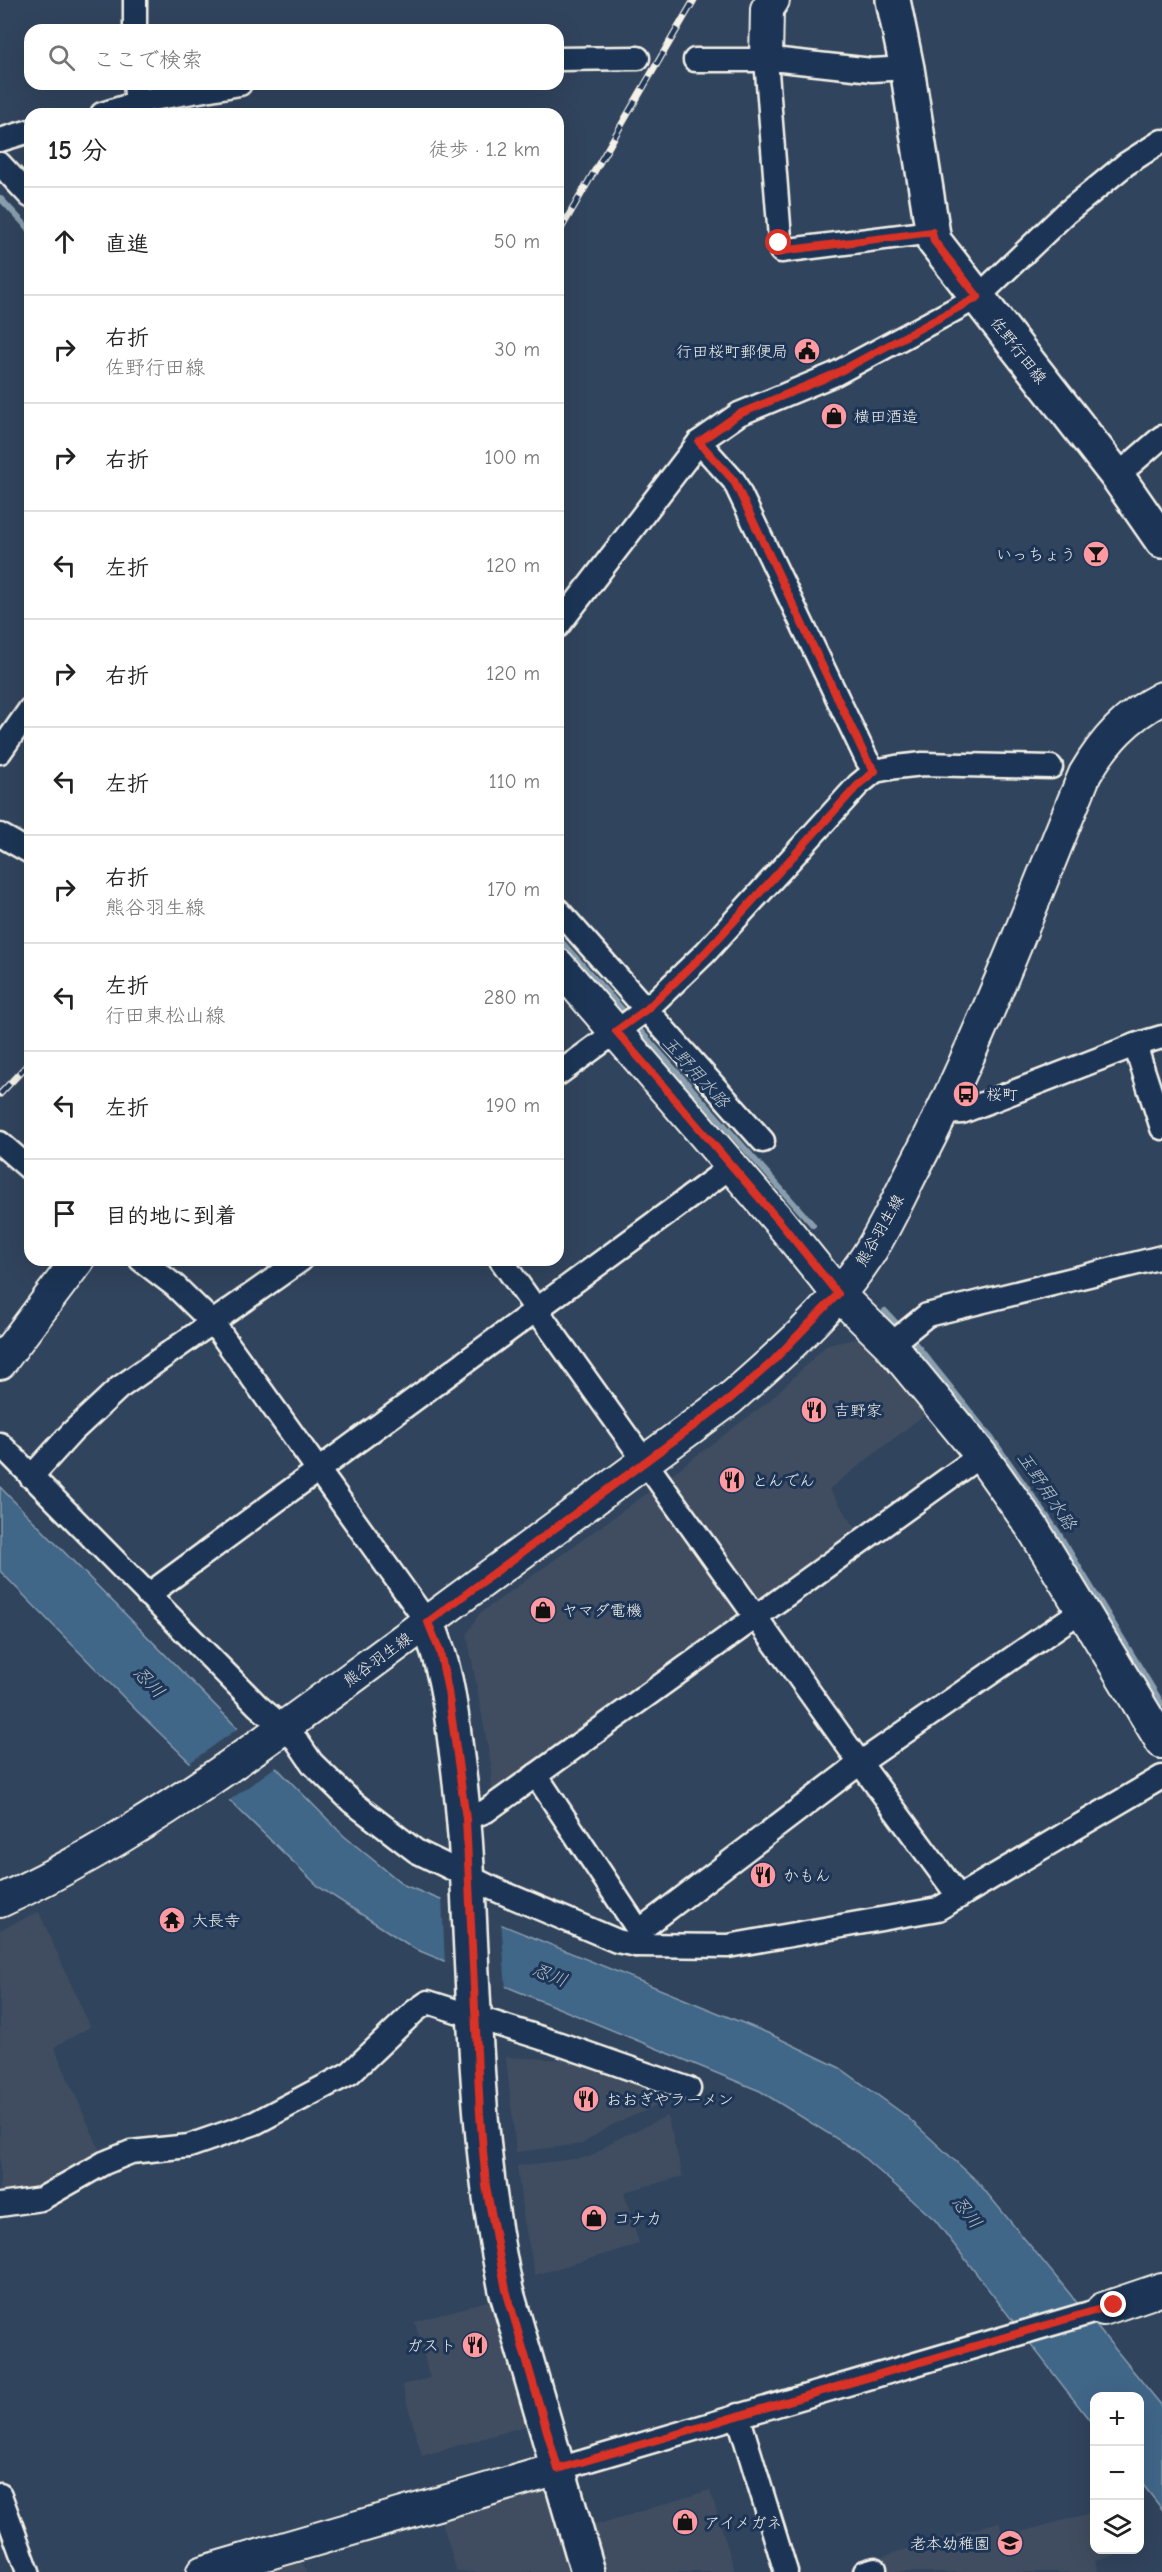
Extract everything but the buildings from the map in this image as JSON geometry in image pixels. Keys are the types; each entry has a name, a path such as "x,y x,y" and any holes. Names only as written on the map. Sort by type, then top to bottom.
{"main road":[{"path":"766,59 768,9 772,0"},
{"name":"佐野行田線","path":"893,0 907,68 934,241 1117,476 1162,541"},
{"name":"熊谷羽生線","path":"0,1901 78,1863 189,1795 279,1732 730,1399 771,1363 838,1294 866,1258 943,1113 1085,774 1100,749 1123,722 1162,698"},
{"path":"564,969 632,1020 732,1166 838,1294 892,1343 981,1455 1032,1527 1162,1742"},
{"path":"0,1363 73,1266"},
{"path":"428,1622 440,1652 448,1691 466,1819 474,2009 486,2186 506,2290 588,2572"},
{"path":"1102,2309 1162,2289"},
{"path":"203,2572 558,2469"}],"street":[{"path":"135,0 135,24"},
{"path":"564,59 638,58"},
{"path":"766,59 781,251 932,232"},
{"path":"695,60 766,59 872,70 907,68"},
{"path":"118,108 136,101 205,90"},
{"path":"0,140 24,133"},
{"path":"564,618 699,442 739,414 835,374 978,297 1066,213 1126,164 1162,141"},
{"path":"0,164 24,190"},
{"path":"1117,476 1162,437"},
{"path":"699,442 734,481 867,760 875,771"},
{"path":"0,752 24,718"},
{"path":"564,1070 632,1020 705,953 858,785 875,771 923,764 1051,767"},
{"path":"0,835 24,849"},
{"path":"564,919 632,1020 763,1142"},
{"path":"943,1113 962,1112 1135,1045 1162,1037"},
{"path":"1135,1045 1162,1128"},
{"path":"0,1143 24,1164"},
{"path":"148,1595 732,1166"},
{"path":"892,1343 927,1315 1162,1257"},
{"path":"149,1266 174,1286 213,1323 428,1622"},
{"path":"31,1477 110,1396 293,1266"},
{"path":"505,1266 860,1763 959,1896"},
{"path":"0,1444 258,1706 279,1732 297,1741 312,1763 352,1802 416,1851 468,1881 617,1941 638,1938 728,1946 939,1909 1162,1777"},
{"path":"466,1819 486,1811 981,1455"},
{"path":"638,1938 860,1763 1082,1610"},
{"path":"536,1775 638,1938"},
{"path":"0,2205 41,2199 104,2163 131,2152 189,2146 255,2123 350,2073 428,2002 474,2009 689,2089"},
{"path":"558,2469 1102,2309"},
{"path":"738,2415 786,2572"},
{"path":"0,2495 28,2572"}],"shaded area":[{"path":"865,1337 928,1412 829,1489 857,1530 758,1603 668,1477 768,1402 827,1345"},
{"path":"653,1489 740,1610 739,1617 492,1793 491,1764 467,1634 479,1614"},
{"path":"39,1912 90,2027 54,2047 101,2153 36,2192 0,2197 0,1930"},
{"path":"506,2057 590,2061 676,2092 654,2107 610,2126 582,2144 516,2152"},
{"path":"667,2116 683,2176 624,2192 639,2244 535,2275 523,2215 517,2166 590,2157 615,2140"},
{"path":"487,2301 494,2305 529,2425 422,2456 402,2385 430,2378 415,2322"},
{"path":"538,2487 548,2493 572,2572 457,2572 440,2515"},
{"path":"710,2490 735,2572 606,2572 593,2526"},
{"name":"老本幼稚園","path":"1090,2513 1090,2554 1120,2554 1095,2561 1098,2572 884,2572 880,2557 999,2522 1003,2537"},
{"path":"292,2558 303,2564 306,2572 246,2572"}],"water":[{"name":"忍川","path":"0,1487 344,1836 404,1885 770,2034 840,2068 905,2115 977,2181 1162,2406 1162,2509 1144,2486 1144,2392 1090,2392 1090,2421 935,2220 855,2150 760,2091 415,1949 319,1887 137,1711 0,1571"}],"pier":[{"path":"240,1727 278,1765 227,1802 188,1764"},
{"path":"442,1897 501,1920 506,1990 445,1965"}],"waterway":[{"name":"玉野用水路","path":"0,198 24,224"},
{"name":"玉野用水路","path":"564,945 628,1016"},
{"name":"玉野用水路","path":"634,1024 813,1225"},
{"name":"玉野用水路","path":"885,1311 918,1347 995,1443 1057,1531 1162,1704"}],"railway":[{"path":"564,224 694,0"},
{"path":"0,1094 24,1068"}],"place":[{"name":"行田桜町郵便局","path":"807,351"},
{"name":"横田酒造","path":"834,416"},
{"name":"いっちょう","path":"1096,554"},
{"name":"桜町","path":"966,1094"},
{"name":"吉野家","path":"814,1410"},
{"name":"とんでん","path":"732,1480"},
{"name":"ヤマダ電機","path":"543,1610"},
{"name":"かもん","path":"763,1875"},
{"name":"大長寺","path":"172,1920"},
{"name":"おおぎやラーメン","path":"586,2099"},
{"name":"コナカ","path":"594,2218"},
{"name":"ガスト","path":"475,2345"},
{"name":"アイメガネ","path":"685,2522"},
{"name":"老本幼稚園","path":"1010,2543"}],"route":[{"path":"779,243 781,251 932,232 934,241 978,297 835,374 739,414 699,442 734,481 867,760 875,771 858,785 705,953 647,1009 616,1031 779,1221 838,1294 771,1363 730,1399 428,1622 440,1652 448,1691 466,1819 474,2015 486,2186 506,2290 558,2469 1114,2305"}]}
